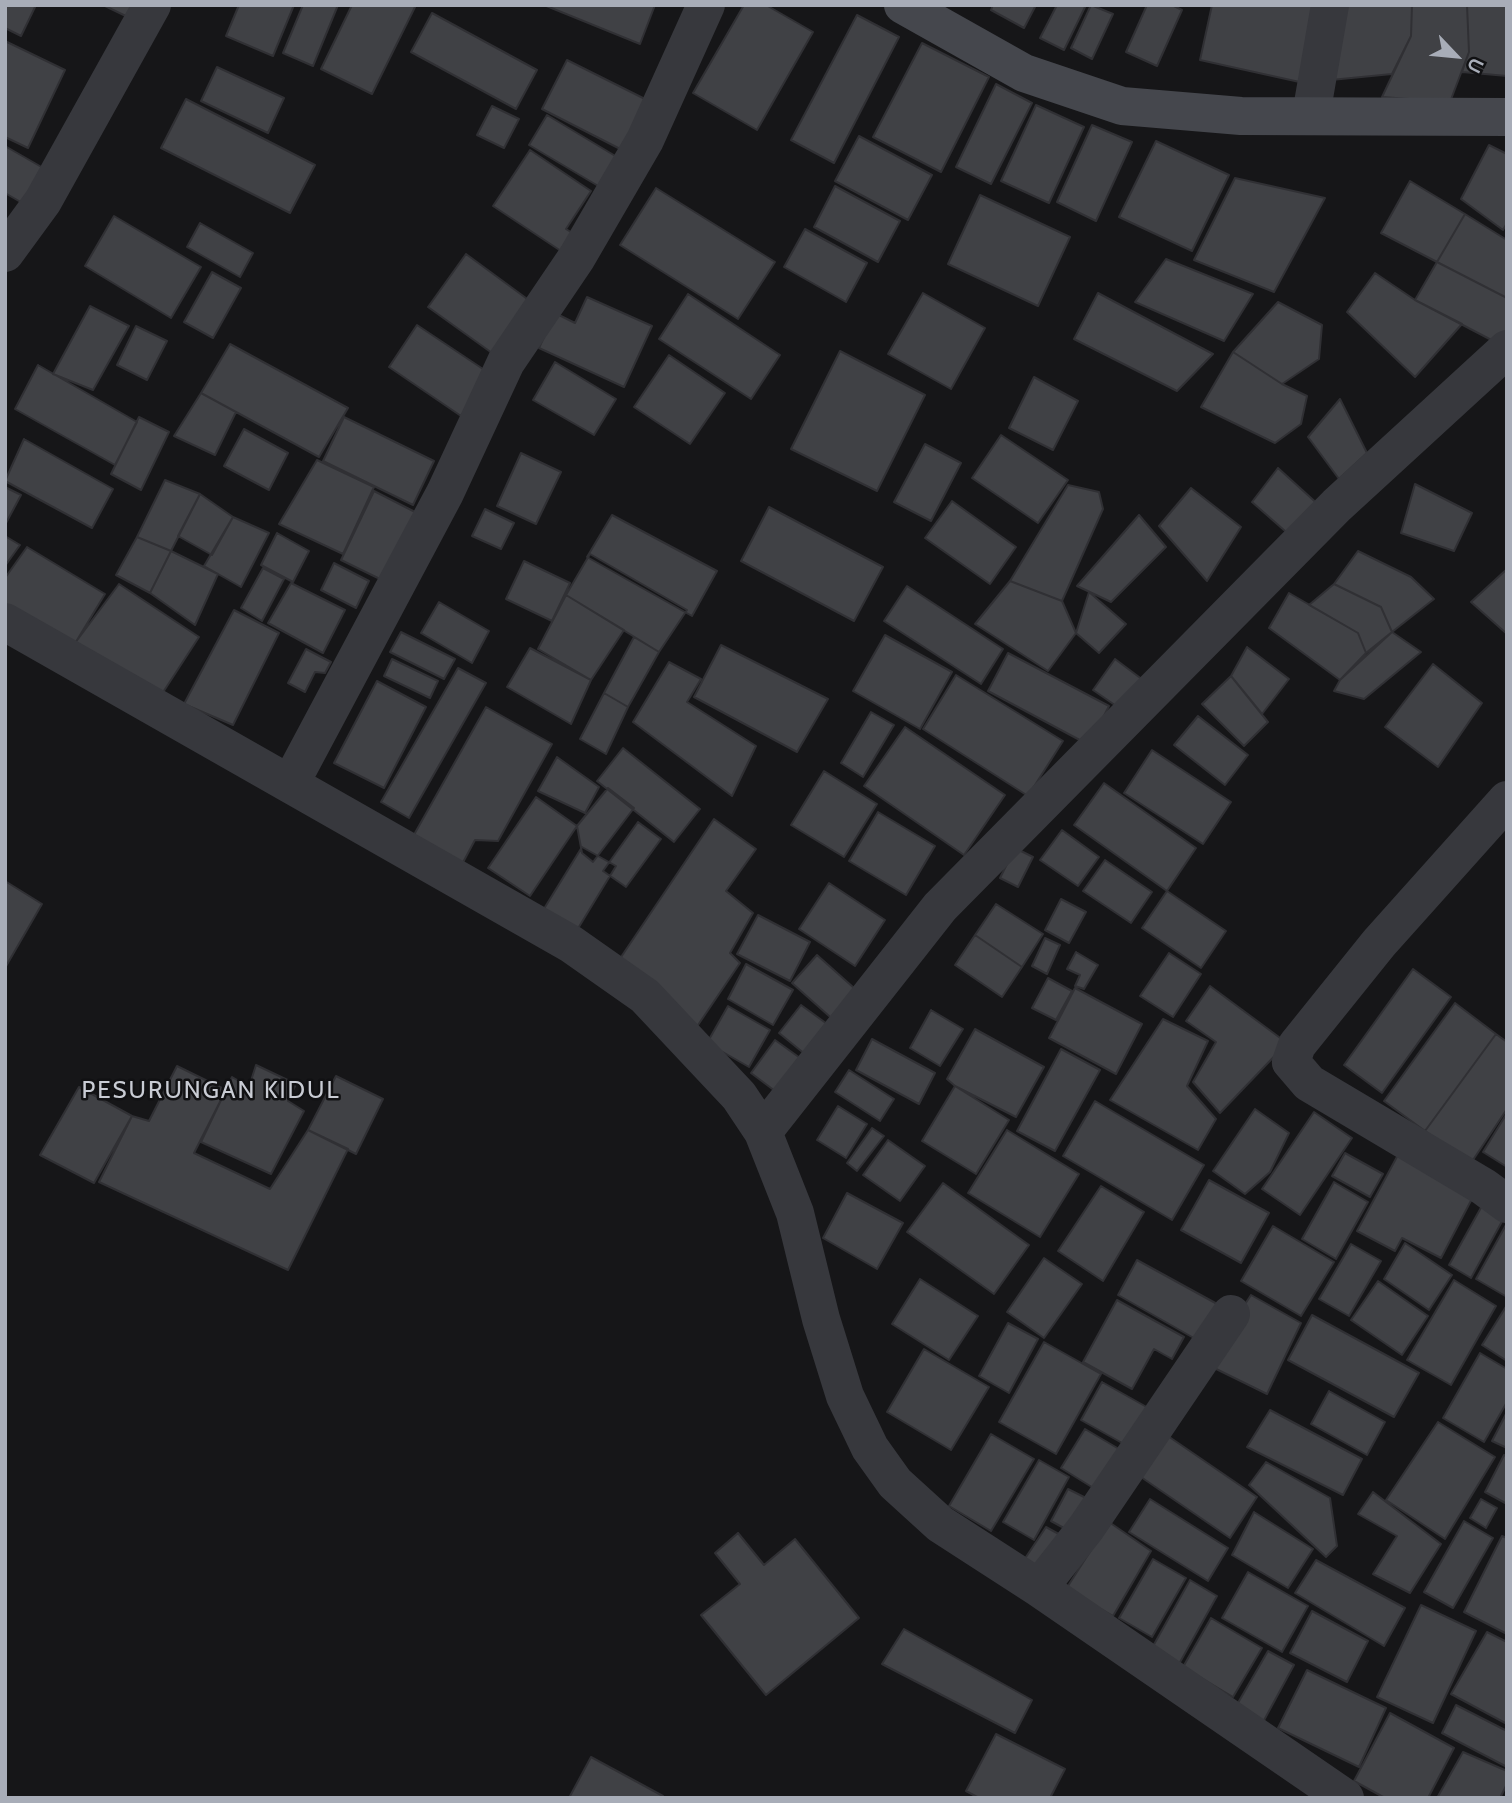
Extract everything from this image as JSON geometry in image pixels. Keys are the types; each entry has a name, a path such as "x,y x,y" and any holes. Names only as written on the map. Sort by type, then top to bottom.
{"street":[{"path":"5,253 43,201 152,5"},
{"path":"290,784 445,493 506,362 577,257 645,140 706,5"},
{"path":"903,5 1024,73 1122,106 1241,116 1507,117"},
{"path":"1311,115 1330,5"},
{"path":"763,1132 940,906 1337,505 1507,349"},
{"path":"5,622 571,944 645,996 725,1079 763,1132 795,1213 821,1319 845,1396 870,1448 895,1483 940,1524 1039,1588 1345,1798"},
{"path":"1507,800 1379,943 1297,1045 1291,1062 1308,1083 1507,1204"},
{"path":"1039,1588 1086,1528 1231,1314"}],"building":[{"path":"5,5 36,5 21,36 5,28"},
{"path":"103,5 143,5 136,21"},
{"path":"239,5 294,5 273,56 226,36"},
{"path":"303,5 338,5 313,66 283,53"},
{"path":"352,5 416,5 372,94 321,69"},
{"path":"544,5 655,5 640,44"},
{"path":"744,5 766,5 813,32 757,130 693,93"},
{"path":"993,5 1036,5 1024,28 991,10"},
{"path":"1057,5 1086,5 1064,50 1040,38"},
{"path":"1091,5 1113,14 1092,59 1071,48"},
{"path":"1147,5 1172,5 1182,10 1157,66 1126,52"},
{"path":"1212,5 1321,5 1304,83 1200,60"},
{"path":"1347,5 1412,5 1411,36 1392,74 1331,80"},
{"path":"1412,5 1467,5 1469,52 1450,102 1382,97 1411,36"},
{"path":"1467,5 1507,5 1507,76 1462,72 1469,52"},
{"path":"432,13 537,70 516,109 411,52"},
{"path":"857,15 899,37 834,163 791,140"},
{"path":"5,41 65,70 28,148 5,137"},
{"path":"922,43 989,77 941,172 873,137"},
{"path":"567,60 653,103 628,153 542,109"},
{"path":"217,67 284,98 268,133 201,101"},
{"path":"996,84 1032,103 991,184 956,167"},
{"path":"186,99 315,165 290,213 161,148"},
{"path":"1036,105 1084,127 1049,203 1001,181"},
{"path":"492,106 519,119 504,148 477,135"},
{"path":"547,115 622,160 605,190 529,145"},
{"path":"1092,125 1132,142 1096,221 1057,202"},
{"path":"859,136 932,175 908,220 835,181"},
{"path":"1156,141 1229,175 1192,251 1119,217"},
{"path":"1489,145 1507,154 1507,223 1503,230 1461,199"},
{"path":"5,146 45,169 24,204 5,193"},
{"path":"530,150 591,191 566,229 582,239 570,257 493,206"},
{"path":"1235,178 1325,198 1274,292 1194,260"},
{"path":"1410,181 1465,214 1437,262 1381,233"},
{"path":"835,186 900,221 878,262 814,227"},
{"path":"656,188 775,262 738,319 620,245"},
{"path":"980,195 1070,237 1038,306 948,264"},
{"path":"1465,214 1507,240 1507,298 1437,262"},
{"path":"114,216 201,267 171,318 85,266"},
{"path":"200,223 253,253 240,277 187,247"},
{"path":"805,229 867,263 846,302 784,267"},
{"path":"466,254 530,301 492,353 428,307"},
{"path":"1166,259 1253,294 1224,341 1135,302"},
{"path":"1437,262 1507,298 1507,329 1499,344 1415,300"},
{"path":"212,272 241,288 213,338 184,322"},
{"path":"1375,273 1415,300 1462,324 1415,377 1347,312"},
{"path":"923,293 985,328 951,389 888,354"},
{"path":"1098,293 1213,354 1177,391 1074,339"},
{"path":"688,294 780,355 751,399 659,339"},
{"path":"587,297 652,326 624,387 539,348 555,313 575,323"},
{"path":"1278,302 1322,325 1319,359 1282,384 1233,352"},
{"path":"90,306 129,326 93,390 53,374"},
{"path":"417,325 489,373 461,416 389,367"},
{"path":"136,326 167,341 147,380 117,365"},
{"path":"230,344 348,408 319,457 201,393"},
{"path":"840,351 925,395 877,491 791,449"},
{"path":"1233,352 1282,384 1307,396 1301,424 1275,443 1201,407"},
{"path":"669,355 725,393 690,444 634,407"},
{"path":"555,362 616,399 594,435 533,400"},
{"path":"38,365 137,422 115,465 15,409"},
{"path":"1034,377 1078,401 1053,450 1009,428"},
{"path":"201,393 236,412 215,455 174,436"},
{"path":"1340,399 1367,453 1339,479 1308,437"},
{"path":"139,417 169,432 141,490 111,474"},
{"path":"344,417 434,461 413,505 323,461"},
{"path":"244,429 288,453 269,490 224,466"},
{"path":"1001,435 1068,480 1038,523 972,478"},
{"path":"24,439 113,489 92,528 5,481"},
{"path":"925,444 961,463 931,521 894,502"},
{"path":"521,453 561,472 536,524 497,506"},
{"path":"317,460 374,487 343,554 279,524"},
{"path":"1278,468 1321,507 1293,538 1252,502"},
{"path":"165,480 200,494 171,551 137,537"},
{"path":"1415,484 1472,513 1454,551 1401,533"},
{"path":"1068,485 1099,492 1103,509 1062,601 1010,581"},
{"path":"5,487 21,495 5,525"},
{"path":"1191,488 1241,527 1207,581 1159,526"},
{"path":"374,491 417,513 384,581 341,560"},
{"path":"200,494 233,517 212,555 178,536"},
{"path":"952,501 1016,547 990,584 925,538"},
{"path":"769,507 883,567 854,621 741,561"},
{"path":"485,509 514,523 501,549 472,536"},
{"path":"612,515 717,571 692,616 587,557"},
{"path":"1139,515 1166,547 1111,602 1077,586"},
{"path":"233,517 269,533 241,587 204,566"},
{"path":"277,533 309,551 293,582 261,565"},
{"path":"5,536 20,545 5,566"},
{"path":"137,537 171,551 150,593 116,575"},
{"path":"27,547 105,594 68,655 5,613 5,578"},
{"path":"171,551 218,574 195,625 150,593"},
{"path":"1358,551 1411,577 1434,599 1392,632 1381,607 1334,584"},
{"path":"590,554 687,610 659,652 566,595"},
{"path":"524,561 570,583 552,621 506,599"},
{"path":"334,563 369,581 356,608 321,590"},
{"path":"263,568 284,579 262,621 241,608"},
{"path":"1507,569 1507,634 1471,602"},
{"path":"1010,581 1062,601 1076,633 1048,671 975,624"},
{"path":"291,583 345,610 323,653 268,623"},
{"path":"119,584 199,637 158,700 75,643"},
{"path":"1334,584 1381,607 1392,632 1366,653 1358,633 1309,605"},
{"path":"907,586 1003,649 981,684 884,621"},
{"path":"1089,592 1126,624 1099,653 1076,633"},
{"path":"1289,593 1358,633 1366,653 1340,680 1269,628"},
{"path":"566,595 624,630 591,680 538,649"},
{"path":"439,602 489,631 472,663 421,633"},
{"path":"234,610 279,633 233,725 184,704"},
{"path":"401,632 455,659 444,679 390,652"},
{"path":"1392,632 1421,652 1364,699 1334,691 1340,680"},
{"path":"885,635 952,672 920,729 853,691"},
{"path":"634,637 659,652 628,707 604,693"},
{"path":"721,645 828,699 797,752 694,697"},
{"path":"1247,647 1289,679 1262,714 1231,676"},
{"path":"530,648 591,680 571,724 507,687"},
{"path":"306,649 331,662 325,673 315,672 305,692 288,683"},
{"path":"1008,653 1109,706 1089,745 988,691"},
{"path":"392,659 438,681 430,698 384,676"},
{"path":"1115,659 1143,680 1122,710 1093,690"},
{"path":"669,662 701,679 687,702 756,746 732,796 633,722"},
{"path":"1433,664 1482,703 1438,767 1385,727"},
{"path":"458,668 486,683 409,818 381,802"},
{"path":"956,675 1063,741 1028,796 923,729"},
{"path":"1231,676 1268,722 1244,746 1202,704"},
{"path":"377,681 426,707 384,788 334,763"},
{"path":"604,693 628,707 606,754 580,739"},
{"path":"486,707 552,744 498,841 475,840 460,868 411,840"},
{"path":"871,712 894,725 863,777 841,763"},
{"path":"1198,716 1248,755 1225,785 1174,745"},
{"path":"905,727 1005,795 964,855 864,786"},
{"path":"623,748 700,809 674,842 597,781"},
{"path":"1152,750 1231,802 1203,844 1124,793"},
{"path":"557,757 599,787 585,813 538,791"},
{"path":"824,771 877,804 844,857 791,825"},
{"path":"1104,783 1196,848 1167,891 1074,825"},
{"path":"608,788 634,808 593,862 582,853 577,826"},
{"path":"536,797 577,826 530,896 488,868"},
{"path":"878,812 935,846 906,895 849,861"},
{"path":"714,819 756,849 726,891 753,913 730,953 740,963 696,1028 617,963"},
{"path":"638,822 661,839 626,887 603,871"},
{"path":"1062,830 1099,857 1078,886 1040,860"},
{"path":"582,847 616,866 574,935 542,912"},
{"path":"1015,848 1033,857 1018,887 1000,878"},
{"path":"1105,860 1152,892 1131,923 1083,891"},
{"path":"5,881 42,904 5,968"},
{"path":"829,883 885,920 855,966 799,929"},
{"path":"1167,891 1226,931 1201,968 1142,928"},
{"path":"1061,899 1086,912 1069,943 1045,930"},
{"path":"996,904 1043,934 1022,967 975,935"},
{"path":"758,915 810,942 790,981 737,954"},
{"path":"975,935 1022,967 1002,997 955,965"},
{"path":"1045,938 1060,945 1047,974 1032,966"},
{"path":"1076,952 1098,965 1084,989 1075,986 1080,975 1067,969"},
{"path":"1169,953 1201,974 1173,1017 1140,996"},
{"path":"817,955 863,996 838,1024 792,983"},
{"path":"746,964 793,990 773,1025 728,999"},
{"path":"1413,969 1451,997 1382,1093 1344,1065"},
{"path":"1048,978 1072,991 1056,1020 1032,1008"},
{"path":"1210,986 1287,1043 1220,1113 1193,1082 1216,1042 1186,1021"},
{"path":"1075,988 1142,1024 1116,1074 1049,1038"},
{"path":"1455,1003 1496,1034 1425,1131 1384,1101"},
{"path":"801,1005 834,1029 811,1059 779,1033"},
{"path":"728,1006 770,1030 749,1067 707,1043"},
{"path":"931,1010 963,1029 940,1066 910,1048"},
{"path":"1163,1019 1208,1041 1187,1086 1216,1119 1198,1150 1110,1100"},
{"path":"975,1029 1044,1067 1016,1117 955,1086 947,1079"},
{"path":"1496,1034 1507,1042 1507,1109 1471,1163 1425,1131"},
{"path":"872,1039 935,1073 919,1104 856,1070"},
{"path":"775,1040 807,1063 783,1097 751,1073"},
{"path":"1061,1049 1100,1070 1055,1151 1017,1131"},
{"path":"256,1065 296,1084 288,1101 304,1111 271,1174 201,1142 232,1077 249,1087"},
{"path":"177,1066 226,1090 194,1153 270,1189 308,1130 348,1149 288,1270 99,1182 132,1116 149,1121"},
{"path":"849,1070 894,1099 880,1121 835,1092"},
{"path":"336,1076 383,1099 356,1154 308,1130"},
{"path":"955,1086 1009,1120 976,1174 922,1141"},
{"path":"79,1087 132,1116 94,1183 40,1155"},
{"path":"1095,1101 1204,1165 1172,1220 1063,1156"},
{"path":"838,1106 867,1124 846,1158 817,1140"},
{"path":"1255,1109 1289,1133 1270,1172 1245,1194 1213,1171"},
{"path":"1314,1112 1352,1138 1300,1215 1262,1189"},
{"path":"1507,1113 1507,1167 1483,1152"},
{"path":"872,1128 884,1136 857,1171 847,1163"},
{"path":"1007,1130 1079,1174 1040,1237 968,1193"},
{"path":"888,1140 925,1166 900,1201 863,1175"},
{"path":"1345,1153 1383,1174 1370,1197 1332,1176"},
{"path":"1399,1153 1475,1193 1441,1258 1402,1238 1395,1251 1357,1231"},
{"path":"1209,1180 1269,1213 1241,1263 1181,1230"},
{"path":"1334,1182 1368,1202 1336,1259 1302,1239"},
{"path":"943,1183 1029,1245 994,1294 907,1232"},
{"path":"1101,1186 1144,1212 1103,1281 1058,1251"},
{"path":"847,1193 903,1223 877,1269 823,1238"},
{"path":"1483,1204 1505,1216 1471,1278 1449,1265"},
{"path":"1507,1223 1507,1297 1476,1279"},
{"path":"1273,1226 1334,1262 1301,1316 1241,1281"},
{"path":"1405,1243 1452,1275 1429,1310 1384,1279"},
{"path":"1351,1244 1381,1261 1349,1316 1319,1299"},
{"path":"1044,1258 1082,1284 1044,1338 1007,1312"},
{"path":"1137,1260 1219,1305 1199,1341 1118,1295"},
{"path":"920,1279 978,1316 949,1360 892,1324"},
{"path":"1454,1280 1496,1306 1451,1385 1407,1360"},
{"path":"1378,1281 1428,1316 1402,1355 1351,1320"},
{"path":"1251,1295 1301,1323 1267,1394 1206,1364"},
{"path":"1117,1300 1184,1337 1172,1359 1154,1349 1132,1389 1083,1362"},
{"path":"1507,1305 1507,1361 1482,1345"},
{"path":"1312,1315 1419,1373 1394,1417 1288,1360"},
{"path":"1008,1323 1038,1339 1009,1393 979,1376"},
{"path":"1044,1342 1101,1374 1056,1454 999,1422"},
{"path":"924,1349 989,1387 951,1450 887,1412"},
{"path":"1480,1353 1507,1369 1507,1402 1484,1442 1443,1418"},
{"path":"1102,1382 1152,1410 1131,1448 1081,1420"},
{"path":"1329,1391 1385,1422 1367,1455 1311,1424"},
{"path":"1270,1410 1362,1459 1343,1495 1247,1447"},
{"path":"1507,1412 1507,1448 1492,1441"},
{"path":"1438,1422 1495,1457 1445,1539 1386,1500"},
{"path":"1085,1429 1119,1449 1095,1489 1061,1468"},
{"path":"991,1434 1034,1459 991,1531 949,1506"},
{"path":"1165,1434 1257,1497 1230,1538 1138,1475"},
{"path":"1504,1455 1507,1456 1507,1504 1485,1492"},
{"path":"1039,1460 1069,1477 1034,1540 1003,1522"},
{"path":"1266,1462 1330,1498 1337,1546 1326,1557 1249,1485"},
{"path":"1068,1489 1090,1500 1073,1533 1051,1521"},
{"path":"1373,1492 1441,1544 1410,1593 1373,1574 1397,1536 1358,1514"},
{"path":"1150,1499 1228,1548 1208,1581 1129,1532"},
{"path":"1481,1499 1497,1508 1486,1528 1470,1518"},
{"path":"1254,1512 1313,1549 1288,1588 1232,1555"},
{"path":"1464,1521 1493,1538 1453,1608 1424,1592"},
{"path":"1109,1522 1151,1551 1113,1616 1066,1589"},
{"path":"1046,1527 1066,1538 1045,1570 1024,1560"},
{"path":"738,1533 764,1565 795,1539 859,1618 766,1695 701,1615 740,1584 715,1553"},
{"path":"1502,1536 1507,1538 1507,1634 1464,1612"},
{"path":"1153,1559 1186,1578 1152,1637 1119,1618"},
{"path":"1316,1560 1405,1608 1384,1646 1295,1593"},
{"path":"1248,1572 1308,1606 1282,1652 1222,1618"},
{"path":"1190,1580 1217,1596 1179,1664 1152,1648"},
{"path":"1421,1605 1476,1631 1433,1723 1377,1697"},
{"path":"1312,1611 1368,1641 1347,1682 1290,1653"},
{"path":"1211,1618 1262,1648 1233,1697 1183,1667"},
{"path":"904,1629 1032,1700 1015,1733 882,1664"},
{"path":"1487,1632 1507,1642 1507,1724 1451,1694"},
{"path":"1268,1651 1294,1665 1262,1724 1235,1708"},
{"path":"1307,1670 1386,1708 1359,1767 1278,1728"},
{"path":"1456,1705 1507,1731 1507,1767 1442,1733"},
{"path":"1390,1713 1454,1748 1428,1798 1385,1798 1354,1781"},
{"path":"996,1734 1065,1769 1050,1798 979,1798 966,1791"},
{"path":"1463,1752 1507,1771 1507,1784 1500,1798 1437,1798"},
{"path":"591,1757 663,1796 662,1798 569,1798"}],"district":[{"name":"PESURUNGAN KIDUL","path":"211,1091"}]}
